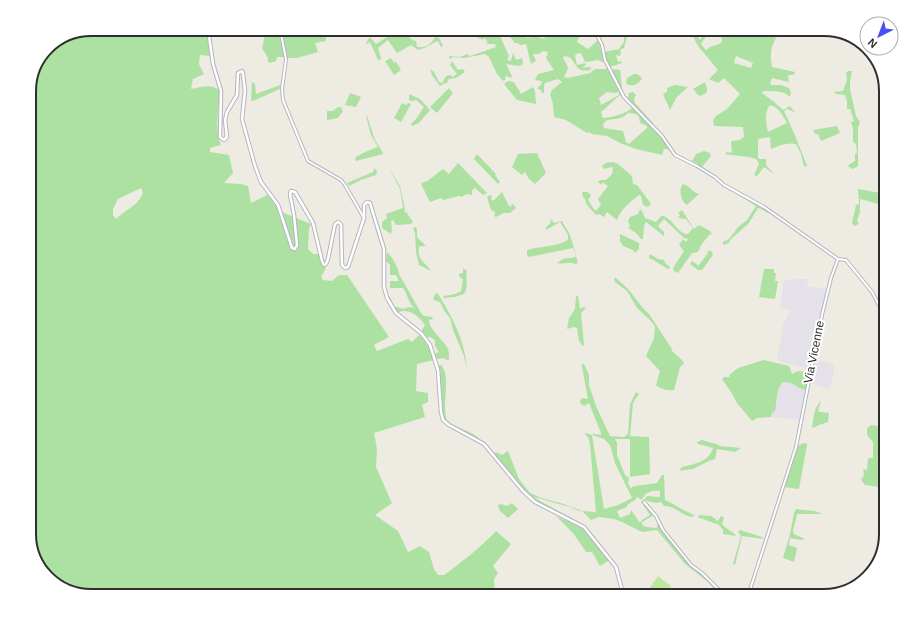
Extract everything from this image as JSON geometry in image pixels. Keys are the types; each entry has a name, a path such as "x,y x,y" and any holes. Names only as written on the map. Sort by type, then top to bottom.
{"main road":[{"path":"209,36 213,64 221,91 220,137 224,140 227,137 225,120 227,112 237,95 238,74 242,71 246,91 242,119 255,166 259,178 278,205 292,248 295,249 297,245 290,194 291,191 295,192 311,219 324,265 327,264 334,224 338,222 341,227 342,265 345,268 348,267 364,218 364,205 366,202 371,204 384,248 384,287 387,298 396,314 422,334 430,345 438,370 443,420 449,426 484,444 522,491 534,502 584,527 616,567 622,589"}],"street":[{"path":"281,36 286,59 282,89 283,100 308,161 341,180 364,218"},
{"path":"598,36 602,45 605,60 624,97 662,136 675,155 697,166 715,177 724,185 764,207 838,259 846,260 872,292 879,305"},
{"name":"Via Vicenne","path":"750,589 796,446 822,315 831,278 838,259"},
{"path":"644,502 656,516 663,530 691,565 702,573 718,589"}],"shaded area":[{"path":"808,279 807,286 827,289 808,369 777,360 783,326 790,310 780,308 784,280"},
{"path":"813,358 835,365 830,389 809,383"},
{"path":"783,381 792,383 799,389 806,390 800,420 771,417 772,413 775,411 779,389"}],"green space":[{"path":"84,36 208,36 211,56 200,55 199,64 204,74 193,79 191,89 210,86 220,91 217,125 221,145 210,148 210,152 229,155 233,173 224,183 248,186 251,203 269,194 279,211 311,224 309,228 308,249 313,254 318,254 323,266 326,268 321,277 323,280 332,281 339,275 347,275 389,337 374,345 377,351 408,339 412,342 419,335 427,343 434,360 417,364 416,391 428,393 428,402 422,405 425,417 374,433 377,449 376,467 392,503 375,515 398,531 408,552 420,546 429,552 434,569 438,575 444,575 477,549 496,531 511,544 493,566 498,573 494,579 495,589 84,589 70,585 61,580 47,567 40,555 36,537 36,88 42,67 47,58 55,50 64,43","holes":["141,188 143,193 141,198 116,219 113,215 113,209 118,199"]},
{"path":"265,36 280,36 285,57 277,57 276,61 270,63 268,62 268,58 262,48"},
{"path":"282,36 326,36 326,41 315,43 318,52 297,58 287,58"},
{"path":"389,36 409,36 416,41 417,47 423,47 428,45 436,36 439,38 443,46 441,47 438,41 418,50 411,45 397,53 388,40 378,48 381,58 378,60 370,42 367,44 366,43 370,37 376,44"},
{"path":"475,36 500,36 509,56 507,60 511,61 513,53 516,60 522,58 522,65 518,66 506,64 512,76 511,78 506,76 506,79 503,81 497,74 489,57 485,54 464,58 453,57 450,59 450,56 460,57 467,54 470,56 496,47 495,44 487,44 486,43 488,42 484,38 483,40"},
{"path":"509,36 527,36 527,38 535,36 544,39 544,36 579,36 577,42 588,49 598,40 605,62 598,60 585,62 581,53 576,54 577,65 585,63 586,65 582,68 591,68 590,70 585,71 579,69 569,57 564,56 563,58 568,67 564,77 568,78 590,73 595,69 606,69 608,67 609,69 620,70 623,98 620,95 601,112 603,118 618,115 632,108 628,104 660,135 671,152 664,149 662,155 636,149 607,136 592,134 589,132 587,133 566,120 554,117 553,104 550,94 552,90 562,82 558,79 545,83 544,93 542,93 538,87 541,85 542,81 535,80 538,74 554,70 546,58 548,52 544,51 538,54 533,54 536,61 531,64 526,44 520,45 515,43","holes":["607,92 619,92 619,95 601,105 599,98","628,113 636,114 639,117 640,123 647,126 647,128 629,144 626,142 623,131 604,128 603,124 607,120 621,118"]},
{"path":"624,36 627,36 624,48 620,50 620,56 616,55 618,62 621,61 622,63 610,67 604,52 619,49 624,42"},
{"path":"693,36 698,36 700,40 703,36 706,36 701,44 706,50 722,42 721,36 778,36 771,51 772,67 795,73 793,75 788,75 789,82 772,78 770,84 781,85 789,88 791,92 790,97 785,93 778,91 763,91 762,93 783,110 790,106 795,112 787,109 784,111 807,166 806,167 804,166 801,154 796,144 787,144 771,149 770,137 758,139 758,157 759,159 766,159 766,165 774,174 764,167 757,176 754,175 759,164 756,159 725,154 727,152 732,153 731,141 740,140 744,137 743,127 714,126 713,120 716,116 727,109 740,94 724,78 718,83 709,79 718,70 698,46","holes":["736,56 753,63 751,68 734,63","770,105 778,110 787,123 768,132 766,114"]},
{"path":"391,58 394,63 396,62 401,70 394,75 385,61"},
{"path":"452,61 458,70 463,69 465,72 456,78 449,79 446,84 445,83 440,86 432,75 430,69 434,72 439,82 442,83 446,76 450,75 453,77 457,74 450,65"},
{"path":"848,71 852,71 850,89 856,116 860,122 858,127 858,166 853,169 847,166 855,161 855,154 857,153 856,144 853,142 853,128 851,122 854,121 850,109 847,109 845,95 836,94 834,92 843,91 847,80 846,73"},
{"path":"637,74 642,78 637,84 626,84 627,78"},
{"path":"508,81 514,82 521,94 533,87 535,91 536,104 517,100 504,84"},
{"path":"252,82 255,84 256,94 280,85 282,85 282,88 251,101"},
{"path":"705,82 707,92 701,96 698,95 693,89"},
{"path":"675,85 688,87 676,98 670,110 663,94 667,92 667,88"},
{"path":"449,88 453,93 437,113 430,107"},
{"path":"633,92 636,95 634,99 635,103 653,123 652,124 628,98 629,93"},
{"path":"350,93 361,97 356,107 345,105"},
{"path":"409,94 420,99 430,110 419,123 412,126 411,124 424,107 416,100 409,100"},
{"path":"402,103 406,105 409,103 411,104 401,122 394,118"},
{"path":"338,107 341,107 343,111 338,118 327,120 327,111 333,111"},
{"path":"367,115 375,140 383,154 356,161 355,158 378,147 371,135"},
{"path":"837,126 840,133 821,141 818,134 815,134 813,130"},
{"path":"704,151 710,153 711,156 701,168 698,164 692,161 696,154"},
{"path":"537,153 546,173 535,184 529,179 525,172 522,175 512,167 518,154"},
{"path":"477,154 496,174 495,175 500,182 498,184 474,159"},
{"path":"613,162 618,164 632,176 633,184 637,185 651,204 648,207 643,205 641,196 639,195 623,209 617,220 607,212 604,217 599,214 595,214 587,205 582,192 587,192 591,195 588,200 596,211 601,205 598,199 608,186 604,183 600,184 598,182 600,180 606,180 612,174 613,168 604,169 602,166 606,163"},
{"path":"458,163 487,193 483,195 475,188 472,190 472,195 466,194 462,197 459,196 443,200 441,198 430,202 421,184 443,169 449,174"},
{"path":"373,167 377,171 376,175 361,180 350,186 347,183 373,172"},
{"path":"389,168 400,186 405,209 404,211 413,222 411,224 396,225 393,220 391,221 391,234 382,228 382,222 387,218 386,214 403,208 400,189"},
{"path":"683,184 699,194 687,205 683,201 681,195 681,186"},
{"path":"721,186 739,194 773,214 758,208 749,223 730,240 729,243 723,245 723,242 729,239 738,227 747,220 756,206"},
{"path":"858,189 879,193 879,204 860,199 860,212 857,220 859,224 854,226 852,223 856,205 859,204"},
{"path":"502,192 509,206 512,207 511,205 513,204 516,208 510,213 504,213 496,217 494,216 495,212 491,210 487,197 490,195 492,196 491,199 493,201"},
{"path":"640,209 645,218 656,222 661,216 664,216 681,232 688,234 693,228 686,219 678,218 680,215 678,213 682,210 694,229 699,225 710,231 712,234 709,235 701,245 698,252 692,253 678,273 674,271 673,268 684,251 679,245 683,239 686,242 688,239 684,238 664,219 658,226 664,232 664,236 646,222 644,226 643,239 641,239 636,233 628,228 630,226 628,221 630,217 638,214"},
{"path":"551,219 554,223 562,221 570,235 578,263 557,263 563,259 576,257 573,248 529,257 527,255 527,250 558,244 568,240 568,235 560,222 546,230 546,227 550,224"},
{"path":"415,227 417,229 417,237 426,246 419,247 419,255 431,271 419,265 413,228"},
{"path":"620,234 639,243 639,249 635,253 633,250 623,246 620,241"},
{"path":"709,250 713,255 702,270 698,270 690,264 692,261 699,266"},
{"path":"387,252 391,256 399,274 421,313 424,316 432,317 433,319 429,320 431,327 448,348 449,360 444,358 437,359 434,354 439,352 435,346 435,340 430,337 426,337 421,332 425,325 420,318 413,313 405,311 397,313 388,300 387,296 390,297 394,306 403,309 409,307 414,308 403,288 390,288 390,281 399,281 396,275 390,275 390,265 386,261"},
{"path":"650,254 658,259 664,260 670,268 668,269 649,258"},
{"path":"463,268 467,271 466,288 464,294 455,297 443,298 444,296 461,291 463,280 459,274 463,273"},
{"path":"764,269 774,269 774,273 776,273 775,281 778,281 775,299 759,297"},
{"path":"614,278 616,278 628,289 649,314 672,349 671,350 683,361 684,364 680,367 674,390 660,388 656,385 660,371 646,356 654,338 655,326 637,308 627,291 615,282"},
{"path":"436,293 453,321 461,339 467,369 464,356 453,330 450,318 440,302 434,300 433,298"},
{"path":"576,296 578,296 580,309 583,307 586,308 581,313 583,346 579,341 577,328 574,327 567,329 569,318 575,309"},
{"path":"764,360 789,366 792,374 798,371 806,372 806,390 791,383 783,382 779,388 775,411 772,413 771,417 757,418 752,421 737,403 722,379 724,377 730,377 729,375 738,368"},
{"path":"584,364 589,375 589,385 596,406 610,436 624,437 628,434 630,404 636,392 639,394 633,403 630,436 649,437 650,474 630,477 630,439 615,439 617,443 617,455 625,475 629,478 628,483 631,489 635,486 657,483 662,475 664,475 665,500 695,515 692,517 688,516 671,507 664,506 661,502 655,503 644,500 647,496 660,497 660,491 654,491 647,493 642,500 637,497 627,505 627,507 617,511 620,518 630,514 631,510 640,523 650,515 641,502 644,503 654,515 642,522 642,525 657,528 658,521 664,533 687,562 717,589 714,589 685,564 657,530 642,532 614,519 599,517 591,520 582,511 596,512 590,444 588,437 585,434 601,435 589,403 584,406 580,403 580,400 583,398 588,399 581,365","holes":["592,435 604,439 610,445 615,463 632,498 618,505 604,509"]},
{"path":"438,365 441,365 446,376 445,414 447,420 450,423 477,436 481,440 446,423 442,416"},
{"path":"821,401 818,411 829,413 828,422 813,428 815,412"},
{"path":"871,425 879,426 879,487 865,485 861,480 864,475 863,469 867,470 868,458 873,458 873,442 867,435 867,428"},
{"path":"702,440 719,446 741,448 735,452 717,449 715,459 693,469 679,471 682,467 700,462 711,453 713,448 698,444 697,442"},
{"path":"804,443 807,445 799,489 783,487 797,446"},
{"path":"508,451 519,479 530,493 541,498 564,504 582,511 533,497 576,521 537,503 528,495 494,454 496,452 502,455"},
{"path":"512,503 518,509 508,518 500,511 498,505 501,504 507,506"},
{"path":"796,509 819,512 822,514 797,514 793,531 794,534 805,539 801,540 790,538 789,545 797,548 794,562 783,558"},
{"path":"699,515 711,516 718,521 721,516 724,517 722,524 736,536 723,534 723,530 718,524 698,518"},
{"path":"556,516 586,531 610,560 600,566 592,552 586,552 573,533"},
{"path":"740,530 764,539 742,536 735,565 733,564 741,536 738,532"},
{"path":"658,576 671,586 669,589 649,589"}]}
